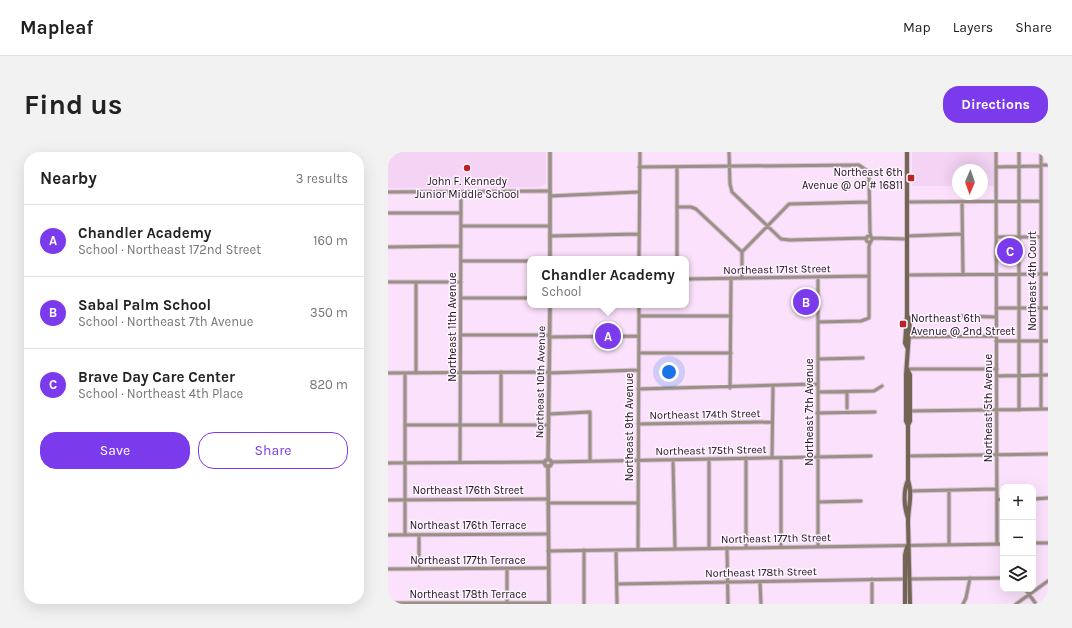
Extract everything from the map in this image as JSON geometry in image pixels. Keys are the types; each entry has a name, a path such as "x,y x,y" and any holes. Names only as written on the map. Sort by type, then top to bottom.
{"main road":[{"path":"907,152 907,316 905,343 908,347"},
{"path":"907,316 910,319 910,337 906,375 906,421 908,424 908,480 910,491 910,511 908,519 908,545 905,554 910,604"},
{"path":"907,370 910,376 910,422 908,424"},
{"path":"908,480 905,487 905,512 908,519"},
{"path":"906,604 908,579"}],"street":[{"path":"550,152 550,256"},
{"path":"639,256 638,192 640,152"},
{"path":"730,152 732,192 781,239 878,239 962,234"},
{"name":"Northeast 5th Avenue","path":"996,152 997,544"},
{"path":"1018,152 1019,410"},
{"name":"Northeast 4th Court","path":"1041,152 1041,409"},
{"path":"640,167 676,168 859,165 866,170 869,176 869,316 867,319 860,321 818,322"},
{"path":"996,167 1048,165"},
{"path":"676,168 676,256"},
{"path":"388,192 550,191"},
{"name":"Northeast 11th Avenue","path":"460,463 461,192"},
{"path":"550,196 638,192"},
{"path":"742,278 742,252 788,204 869,202"},
{"path":"907,202 1041,202"},
{"path":"962,202 963,275"},
{"path":"677,207 691,207 696,209 742,252"},
{"path":"388,213 461,212"},
{"path":"461,226 550,226"},
{"path":"550,236 639,234"},
{"path":"997,237 1041,237"},
{"path":"388,247 461,246"},
{"path":"461,261 527,261"},
{"path":"907,275 1048,274"},
{"name":"Northeast 171st Street","path":"689,279 869,276"},
{"name":"Northeast 7th Avenue","path":"818,277 818,547"},
{"path":"730,388 731,278"},
{"path":"388,282 461,282"},
{"path":"416,283 416,373"},
{"path":"461,298 527,298"},
{"name":"Northeast 10th Avenue","path":"548,459 550,308"},
{"name":"Northeast 9th Avenue","path":"638,549 639,308"},
{"path":"996,308 1048,308"},
{"path":"639,316 731,316"},
{"path":"959,316 996,317"},
{"path":"461,335 639,336"},
{"path":"910,337 996,336"},
{"path":"996,341 1048,341"},
{"path":"639,353 731,353"},
{"path":"818,359 863,358"},
{"path":"907,370 997,368"},
{"path":"388,373 638,370"},
{"path":"501,372 501,424"},
{"path":"405,373 405,535"},
{"path":"997,376 1048,375"},
{"path":"638,389 730,388 817,384"},
{"path":"772,458 773,386"},
{"path":"818,392 874,392 882,386"},
{"path":"847,392 847,408"},
{"path":"910,411 1048,409"},
{"path":"549,414 590,412 590,461"},
{"path":"817,413 875,412"},
{"name":"Northeast 174th Street","path":"638,424 772,422"},
{"path":"405,425 548,425"},
{"path":"908,456 1048,454"},
{"name":"Northeast 175th Street","path":"552,462 871,456"},
{"path":"746,458 746,547"},
{"path":"781,458 781,546"},
{"path":"388,463 545,462 548,459 552,462 548,466"},
{"path":"709,459 709,548"},
{"path":"674,460 675,549"},
{"path":"545,462 548,466 549,603"},
{"path":"910,491 997,489"},
{"path":"949,490 949,544"},
{"path":"1036,499 1048,498"},
{"name":"Northeast 176th Street","path":"388,500 638,503"},
{"path":"818,502 861,501"},
{"path":"419,534 419,569"},
{"name":"Northeast 176th Terrace","path":"388,535 548,534"},
{"path":"1036,543 1048,543"},
{"name":"Northeast 177th Street","path":"548,551 781,546 818,547 997,544"},
{"path":"727,548 728,604"},
{"path":"584,550 584,604"},
{"path":"616,550 617,604"},
{"name":"Northeast 177th Terrace","path":"388,569 548,568"},
{"path":"507,569 508,603"},
{"path":"963,604 969,590 970,578"},
{"name":"Northeast 178th Street","path":"617,584 1000,578"},
{"path":"872,579 872,604"},
{"path":"1016,604 1048,581"},
{"path":"760,582 761,604"},
{"path":"1029,594 1036,604"},
{"name":"Northeast 178th Terrace","path":"388,603 549,603"}],"shaded area":[{"name":"John F. Kennedy Junior Middle School","path":"388,152 546,152 546,184 541,187 388,188"},
{"path":"912,152 993,152 994,186 988,186 988,164 952,164 952,186 912,186"}],"place":[{"name":"John F. Kennedy Junior Middle School","path":"467,168"},
{"name":"Northeast 6th Avenue @ OP # 16811","path":"911,178"},
{"name":"Brave Day Care Center","path":"1010,251"},
{"name":"Sabal Palm School","path":"806,302"},
{"name":"Northeast 6th Avenue @ 2nd Street","path":"903,324"},
{"name":"Chandler Academy","path":"608,336"}]}
